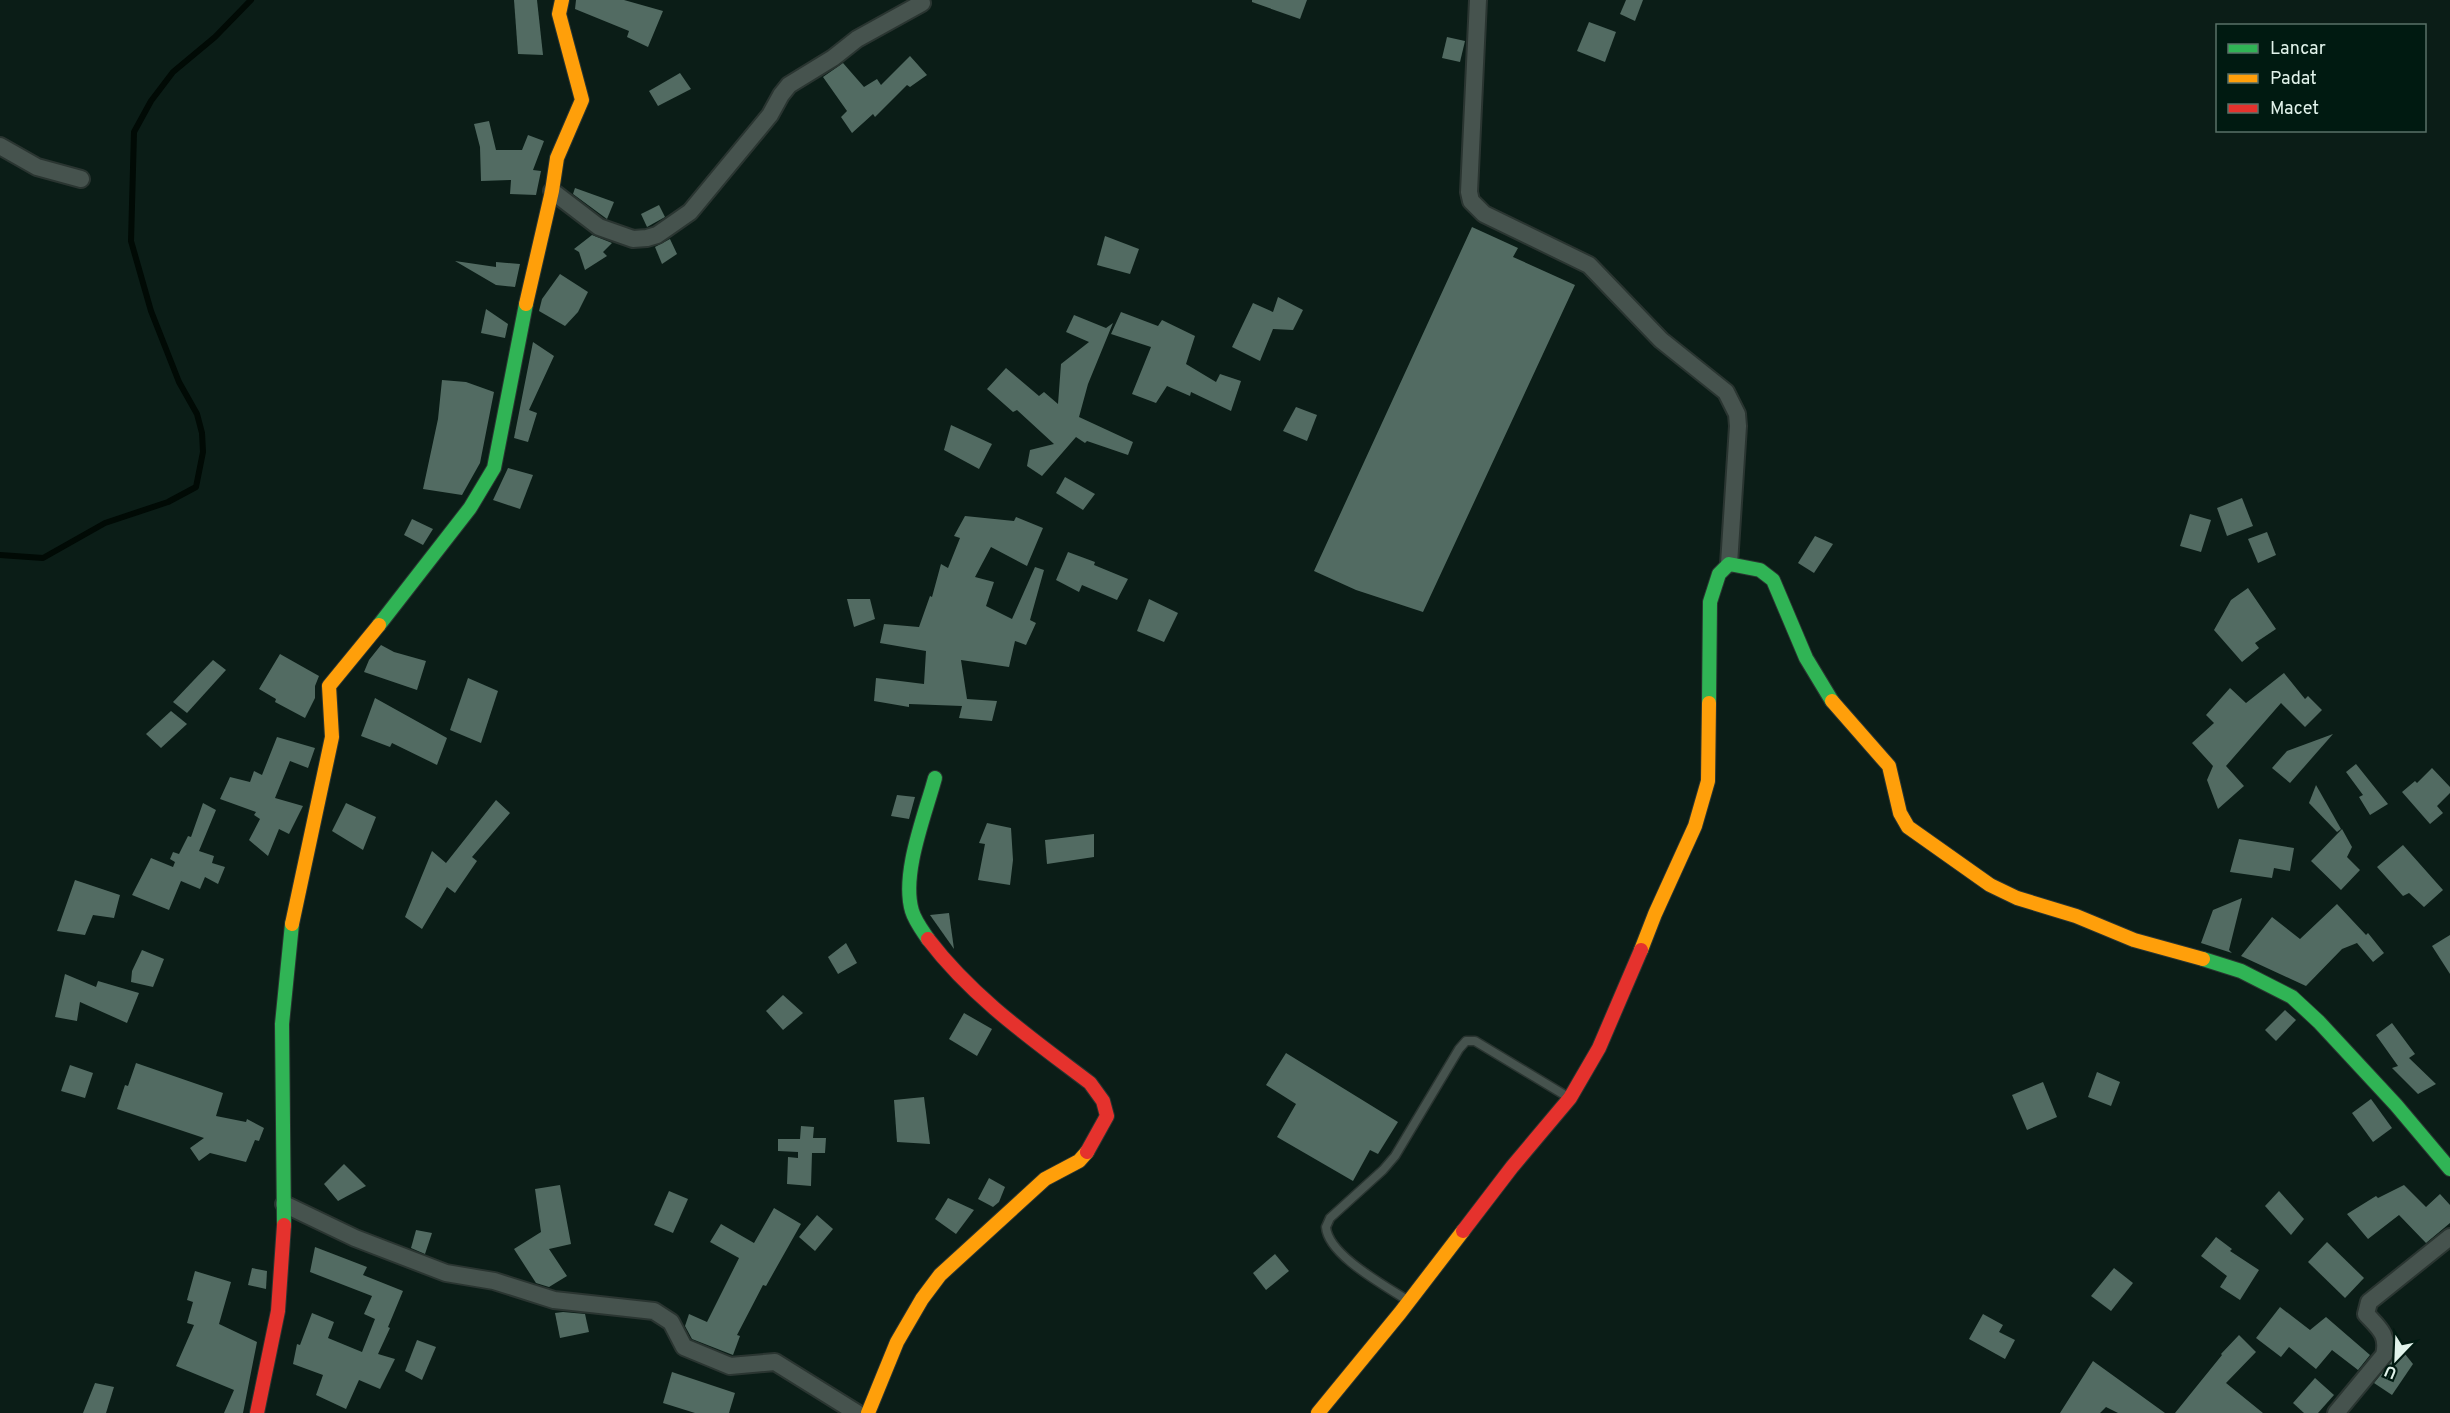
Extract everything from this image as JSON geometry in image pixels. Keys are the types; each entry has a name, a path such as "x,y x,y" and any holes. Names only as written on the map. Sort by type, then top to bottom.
{"street":[{"path":"257,1413 278,1311 282,1268 284,1204 282,1024 291,926 333,737 330,686 380,626 487,483 498,452 557,158 582,100 560,15 562,0"},
{"path":"1318,1413 1410,1301 1512,1167 1570,1098 1599,1048 1634,969 1654,914 1695,826 1708,781 1710,602 1717,579 1729,564 1737,414 1726,392 1661,340 1589,265 1484,214 1471,201 1469,192 1478,0"},
{"path":"552,191 599,227 633,239 657,235 690,212 770,115 789,86 857,39 922,3"},
{"path":"0,146 37,167 81,179"},
{"path":"1729,564 1759,570 1770,575 1801,648 1824,692 1850,725 1883,757 1890,769 1902,820 1908,826 1969,872 2008,894 2076,916 2134,940 2241,971 2292,997 2319,1022 2396,1105 2450,1169"},
{"path":"868,1413 897,1342 922,1299 940,1275 1045,1179 1085,1155 1107,1116 1103,1101 1090,1083 981,998 941,958 917,922 911,907 914,861 935,778"},
{"path":"284,1204 355,1238 446,1273 494,1281 554,1300 654,1311 671,1322 684,1347 730,1366 775,1362 857,1413"},
{"path":"2336,1413 2384,1355 2385,1337 2366,1314 2369,1302 2450,1237"}],"lane":[{"path":"1410,1301 1363,1271 1342,1253 1326,1235 1326,1227 1330,1218 1383,1170 1395,1156 1459,1048 1466,1041 1475,1041 1570,1098"}],"building":[{"path":"514,0 537,0 543,55 518,54"},
{"path":"576,0 624,0 663,11 648,47 627,37 629,31 575,9"},
{"path":"1252,0 1307,0 1300,19 1252,2"},
{"path":"1626,0 1643,0 1635,21 1620,14"},
{"path":"1589,22 1616,32 1605,62 1577,51"},
{"path":"1447,37 1465,41 1460,62 1442,58"},
{"path":"910,56 927,75 910,87 907,85 875,117 873,114 852,133 841,117 847,111 823,77 843,63 864,87 877,79 881,85"},
{"path":"680,73 691,89 658,106 649,91"},
{"path":"489,121 496,150 522,150 528,135 544,141 533,170 541,171 536,195 510,194 511,180 481,181 480,147 474,124"},
{"path":"575,188 614,202 607,219 573,194"},
{"path":"659,205 665,217 647,227 641,214"},
{"path":"1472,227 1518,248 1513,257 1575,285 1423,612 1356,590 1314,571"},
{"path":"592,235 612,243 603,252 607,256 585,270 579,252 574,249"},
{"path":"1105,236 1139,249 1130,274 1097,265"},
{"path":"670,239 677,254 662,264 655,247"},
{"path":"455,261 496,267 496,262 520,264 515,287 496,285"},
{"path":"560,274 588,292 578,312 565,326 539,311 542,299"},
{"path":"1278,297 1303,310 1293,330 1273,329 1260,361 1232,347 1253,303 1273,312"},
{"path":"486,309 508,324 505,338 481,333"},
{"path":"1121,312 1158,326 1162,320 1195,336 1186,364 1216,382 1220,374 1241,381 1231,411 1191,392 1190,396 1167,386 1156,403 1132,394 1151,347 1111,334"},
{"path":"1074,315 1106,328 1113,323 1088,384 1079,417 1133,442 1128,455 1087,441 1085,443 1076,437 1042,476 1027,466 1030,450 1054,444 1017,410 1013,412 987,389 1006,368 1039,396 1044,392 1058,404 1061,364 1089,342 1066,332"},
{"path":"533,342 554,356 529,410 537,413 528,442 514,438"},
{"path":"442,380 466,382 494,392 480,463 462,495 423,489 438,419"},
{"path":"1296,407 1317,415 1307,441 1283,431"},
{"path":"951,425 992,444 979,469 944,450"},
{"path":"508,468 533,475 520,509 493,500"},
{"path":"1065,477 1095,494 1083,510 1056,493"},
{"path":"2242,498 2253,526 2227,536 2217,508"},
{"path":"2190,514 2211,520 2201,552 2180,546"},
{"path":"965,516 1014,521 1016,517 1043,528 1027,566 991,547 975,577 994,582 986,606 1012,619 1035,567 1044,570 1030,620 1036,623 1026,645 1015,641 1009,667 961,660 967,699 997,701 992,721 959,718 962,706 909,704 909,707 874,701 876,678 924,684 926,651 880,643 884,624 919,627 930,596 932,597 941,564 948,568 960,538 954,536"},
{"path":"412,519 433,529 423,545 404,535"},
{"path":"2267,532 2276,555 2258,563 2248,539"},
{"path":"1815,536 1833,544 1814,573 1798,563"},
{"path":"1068,552 1095,562 1094,565 1128,579 1117,600 1082,585 1079,592 1056,580"},
{"path":"2248,588 2276,629 2255,643 2259,648 2242,662 2214,630 2231,600"},
{"path":"847,599 870,599 875,619 854,627"},
{"path":"1149,599 1178,613 1164,642 1137,631"},
{"path":"381,645 394,652 426,661 417,690 364,672 369,660"},
{"path":"280,654 319,676 315,686 315,698 305,718 275,702 276,699 259,689"},
{"path":"213,660 226,670 187,713 173,702"},
{"path":"2284,673 2305,699 2308,696 2322,710 2305,727 2281,703 2226,766 2244,786 2218,809 2207,780 2213,766 2192,743 2214,723 2206,715 2230,688 2246,703"},
{"path":"468,678 498,691 481,743 450,730"},
{"path":"375,698 447,738 437,765 392,743 390,747 361,736"},
{"path":"171,711 187,724 161,748 146,734"},
{"path":"2333,734 2290,783 2272,768 2287,751"},
{"path":"277,737 315,748 308,768 290,761 275,798 303,806 289,834 279,829 268,856 249,840 260,819 254,815 256,812 220,799 230,777 250,782 254,771 262,775"},
{"path":"2356,764 2388,804 2370,815 2359,797 2363,795 2346,772"},
{"path":"2432,768 2450,787 2450,793 2437,806 2443,813 2430,824 2402,792 2415,781 2417,783"},
{"path":"2316,785 2341,829 2337,832 2309,803"},
{"path":"897,795 915,797 909,819 891,816"},
{"path":"496,800 510,813 472,857 477,861 455,893 447,887 422,929 405,917 432,851 446,863"},
{"path":"203,803 216,810 199,851 214,856 212,863 225,867 218,884 205,877 200,889 181,881 169,910 132,895 151,858 173,867 175,862 170,859 173,852 179,854 188,836 191,837"},
{"path":"346,803 376,817 363,850 332,831"},
{"path":"987,823 1011,828 1013,860 1010,885 978,880 985,844 979,843"},
{"path":"2342,829 2352,847 2347,857 2360,870 2341,890 2311,861"},
{"path":"1094,834 1094,857 1047,864 1045,840"},
{"path":"2239,839 2294,848 2290,871 2274,868 2272,878 2230,872"},
{"path":"2403,845 2443,890 2424,907 2409,893 2403,896 2377,867"},
{"path":"75,880 120,895 114,918 93,915 85,935 57,931"},
{"path":"2242,898 2229,950 2232,953 2201,943 2213,910"},
{"path":"2337,904 2366,935 2368,933 2384,953 2373,962 2357,943 2342,949 2306,986 2241,956 2272,917 2300,939"},
{"path":"949,913 954,949 930,915"},
{"path":"2450,935 2450,974 2432,946"},
{"path":"846,943 857,963 838,974 828,957"},
{"path":"142,950 164,959 153,987 131,982 132,971"},
{"path":"65,974 96,987 98,981 139,993 127,1023 80,1002 77,1021 55,1017"},
{"path":"783,995 803,1013 783,1030 766,1011"},
{"path":"2285,1010 2296,1020 2276,1041 2265,1030"},
{"path":"964,1013 992,1029 977,1056 949,1039"},
{"path":"2392,1023 2415,1054 2409,1058 2436,1084 2418,1094 2392,1068 2398,1066 2376,1035"},
{"path":"1286,1053 1398,1122 1378,1154 1370,1150 1353,1181 1277,1137 1296,1104 1266,1085"},
{"path":"136,1063 223,1093 216,1116 246,1122 247,1119 264,1128 259,1141 255,1140 246,1162 210,1153 199,1161 190,1148 204,1138 117,1109"},
{"path":"70,1065 93,1073 85,1098 61,1091"},
{"path":"2097,1072 2120,1082 2111,1106 2088,1097"},
{"path":"2043,1082 2057,1117 2027,1130 2012,1095"},
{"path":"924,1097 930,1144 897,1142 894,1100"},
{"path":"2371,1099 2392,1128 2373,1142 2352,1113"},
{"path":"801,1126 814,1127 813,1138 826,1138 825,1153 812,1153 811,1186 787,1184 788,1157 798,1158 798,1152 778,1151 778,1139 800,1139"},
{"path":"344,1164 366,1186 338,1201 324,1184"},
{"path":"989,1178 1005,1187 999,1202 993,1207 978,1199"},
{"path":"560,1185 571,1244 549,1249 567,1276 549,1287 536,1283 514,1249 541,1232 535,1189"},
{"path":"2404,1185 2426,1207 2440,1194 2450,1205 2450,1223 2426,1243 2399,1215 2368,1239 2347,1214 2376,1196 2378,1198"},
{"path":"669,1191 688,1199 673,1233 654,1225"},
{"path":"2279,1191 2304,1219 2291,1235 2265,1206"},
{"path":"948,1198 974,1210 956,1234 935,1219"},
{"path":"774,1208 801,1224 766,1286 763,1285 737,1335 740,1336 733,1355 692,1339 685,1326 689,1314 707,1322 739,1258 710,1242 721,1224 754,1243"},
{"path":"817,1215 833,1229 815,1251 799,1237"},
{"path":"416,1230 432,1233 425,1254 411,1248"},
{"path":"2216,1237 2232,1249 2230,1251 2259,1270 2240,1300 2220,1287 2227,1276 2201,1256"},
{"path":"2327,1242 2364,1278 2345,1298 2308,1262"},
{"path":"315,1247 367,1267 363,1275 403,1291 378,1354 395,1359 380,1389 359,1380 346,1409 316,1395 323,1375 293,1364 297,1344 300,1345 312,1313 334,1322 328,1338 362,1352 375,1319 364,1314 372,1296 310,1272"},
{"path":"1275,1254 1289,1271 1266,1290 1253,1273"},
{"path":"252,1268 267,1271 266,1289 248,1285"},
{"path":"2114,1268 2133,1283 2111,1311 2091,1296"},
{"path":"195,1271 231,1282 219,1324 257,1342 243,1413 224,1413 234,1390 176,1366 194,1325 187,1323 193,1302 187,1300"},
{"path":"2280,1307 2310,1330 2326,1317 2370,1355 2358,1370 2332,1350 2316,1369 2289,1347 2281,1357 2256,1338"},
{"path":"555,1313 585,1314 589,1332 560,1338"},
{"path":"1983,1314 2003,1325 1999,1332 2015,1340 2005,1359 1969,1339"},
{"path":"2239,1335 2256,1352 2226,1383 2263,1413 2175,1413 2221,1354"},
{"path":"417,1340 436,1347 422,1380 405,1371"},
{"path":"2401,1349 2413,1364 2392,1395 2374,1383"},
{"path":"2093,1361 2165,1413 2118,1413 2106,1407 2100,1413 2060,1413"},
{"path":"672,1372 735,1393 729,1413 695,1413 663,1403"},
{"path":"2315,1378 2334,1395 2318,1413 2304,1413 2293,1403"},
{"path":"95,1383 114,1387 106,1413 83,1413"}],"waterway":[{"path":"0,555 43,558 105,523 168,502 196,487 203,452 202,433 197,414 179,382 151,311 131,241 134,132 151,101 173,72 215,37 251,0"}],"traffic: fast":[{"path":"379,625 470,508 494,468 526,304"},
{"path":"1709,703 1710,602 1719,574 1729,564 1760,570 1773,580 1806,658 1832,701"},
{"path":"928,939 912,911 909,896 912,862 935,778"},
{"path":"284,1225 282,1024 292,924"},
{"path":"2203,959 2241,971 2292,997 2319,1022 2396,1105 2450,1169"}],"traffic: slow":[{"path":"526,304 552,191 557,158 582,100 559,14 562,0"},
{"path":"292,924 332,737 329,686 379,625"},
{"path":"1832,701 1889,766 1900,813 1908,827 1990,885 2017,898 2076,916 2134,940 2203,959"},
{"path":"1641,950 1695,826 1708,781 1709,703"},
{"path":"868,1413 897,1342 922,1299 940,1275 1045,1179 1079,1161 1087,1152"},
{"path":"1318,1413 1400,1313 1463,1231"}],"traffic: jam":[{"path":"928,939 964,980 1004,1017 1090,1083 1103,1101 1107,1116 1087,1152"},
{"path":"1463,1231 1512,1167 1570,1098 1599,1048 1641,950"},
{"path":"257,1413 278,1311 284,1225"}]}
